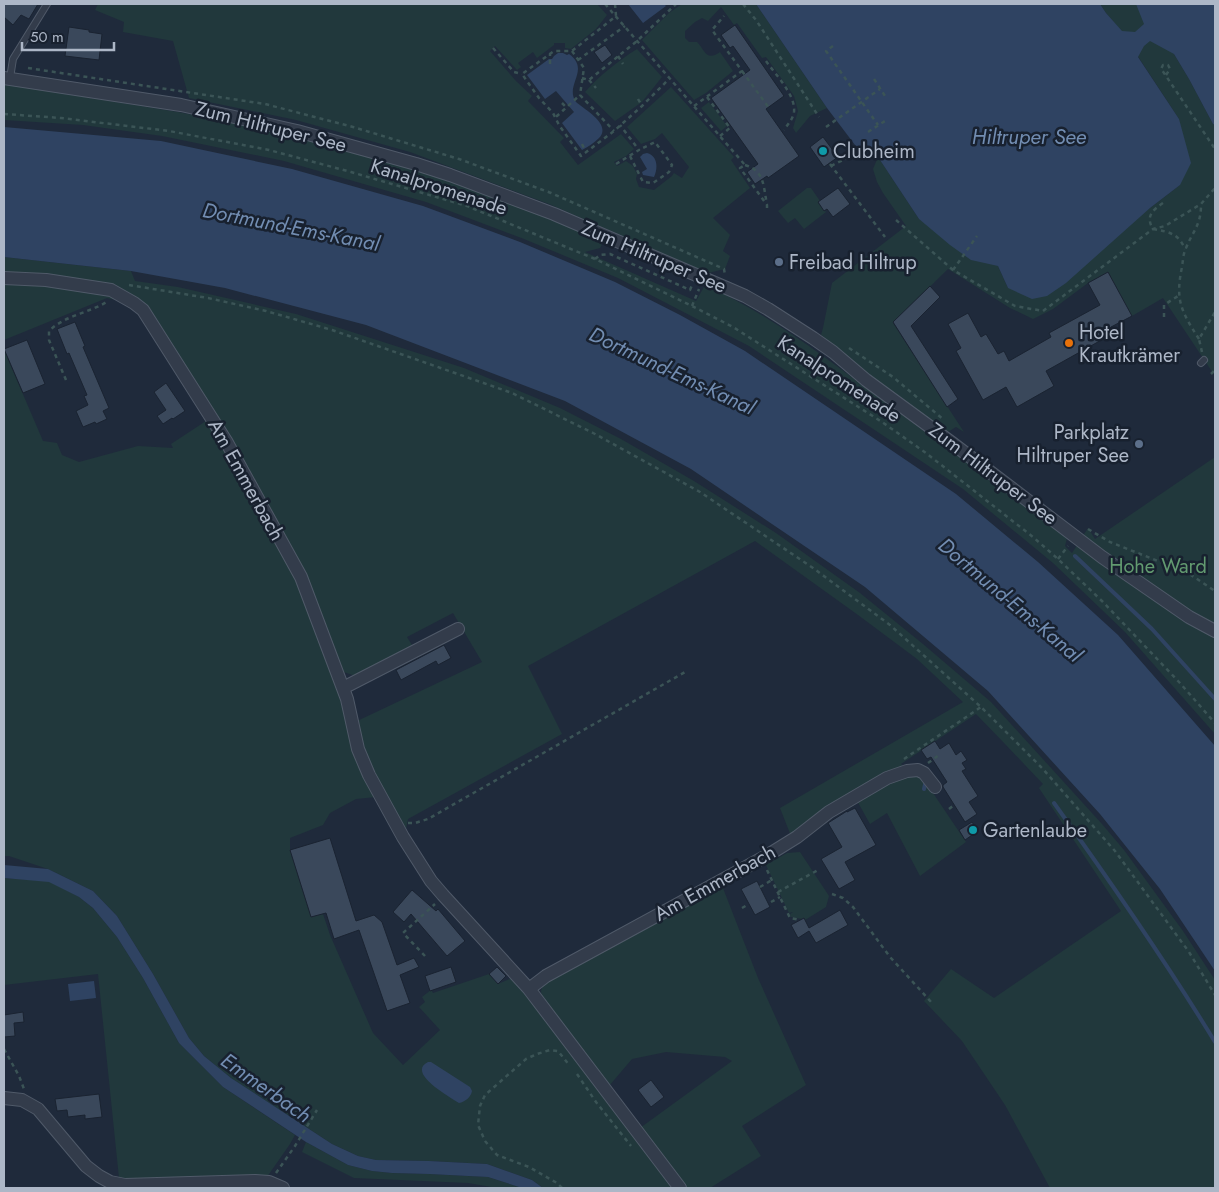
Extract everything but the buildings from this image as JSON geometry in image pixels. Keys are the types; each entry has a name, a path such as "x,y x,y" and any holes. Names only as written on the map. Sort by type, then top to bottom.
{"street":[{"name":"Zum Hiltruper See","path":"7,78 181,105 297,131 416,164 554,214 745,296 833,352 866,380 952,443 1080,532 1102,557 1190,617 1215,631"},
{"name":"Am Emmerbach","path":"4,278 46,280 114,292 134,303 142,310 226,441 301,577 347,698 358,749 394,822 431,881 529,988 680,1188"},
{"path":"343,688 458,629"},
{"name":"Am Emmerbach","path":"529,988 546,976 762,858 797,837 829,812 881,781 899,773 918,770 924,773 935,787"},
{"path":"4,1098 24,1101 38,1109 86,1166 110,1182 125,1185 255,1181 269,1182 283,1188"}],"lane":[{"path":"7,78 12,59 47,4"}],"path":[{"path":"605,4 745,164 754,168 762,179 767,210"},
{"path":"615,4 616,16"},
{"path":"589,80 637,41 672,5 676,4"},
{"path":"743,4 756,20 819,117"},
{"path":"522,74 554,51 572,51 616,16"},
{"path":"724,16 712,30 769,108"},
{"path":"578,60 625,26"},
{"path":"833,46 826,51 878,125"},
{"path":"493,48 514,72 522,74 538,99 553,113 559,125 581,156 614,131 670,78"},
{"path":"557,116 580,95 584,68 572,51"},
{"path":"550,54 550,64"},
{"path":"618,56 623,64"},
{"path":"766,61 786,88 793,103 794,112 784,130"},
{"path":"694,106 742,71"},
{"path":"1166,75 1215,149"},
{"path":"582,78 589,80 596,88"},
{"path":"874,79 885,96"},
{"path":"826,127 880,89"},
{"path":"580,95 614,131"},
{"path":"707,97 731,128 720,136"},
{"path":"638,99 642,106"},
{"path":"562,103 567,107"},
{"name":"Kanalpromenade","path":"4,114 62,118 169,131 269,150 351,172 467,206 595,260 692,306 733,327 882,422 926,453 1033,537 1103,602 1215,723"},
{"path":"868,132 888,119"},
{"path":"620,125 639,150"},
{"path":"616,164 639,150 655,142 672,165 670,172 653,183 643,182 630,156"},
{"path":"582,144 586,152"},
{"path":"847,158 830,165 885,237"},
{"path":"745,164 740,168 767,206"},
{"path":"896,220 953,270 1015,306 1042,311 1153,229 1165,226 1201,204 1215,188"},
{"path":"1163,203 1151,213 1150,224 1153,229 1172,234 1181,240 1185,249"},
{"path":"1201,204 1197,229 1185,249 1178,284 1178,296 1186,320 1199,339 1203,362"},
{"path":"953,270 977,236"},
{"name":"Kanalpromenade","path":"595,260 600,255 610,254 690,290 696,274"},
{"path":"66,380 49,340 49,332 54,326 104,304 114,292 116,283 208,298 266,311 332,330 512,393 595,434 700,492 813,568 890,625 981,706 1042,768 1115,851 1189,952 1215,995"},
{"path":"692,306 698,290"},
{"path":"1164,317 1164,305 1178,296"},
{"path":"1199,339 1215,312"},
{"path":"842,344 893,377 946,422"},
{"path":"1211,374 1215,370"},
{"path":"1058,559 1080,532 1188,573 1215,591"},
{"path":"394,822 415,823 428,819 685,672"},
{"path":"899,773 894,766 981,706"},
{"path":"934,758 939,755"},
{"path":"949,809 954,806"},
{"path":"762,858 790,918 800,920"},
{"path":"778,892 818,870"},
{"path":"760,887 772,880"},
{"path":"832,894 843,898 853,907 890,957 933,1004"},
{"path":"425,956 403,933 443,895"},
{"path":"771,902 780,897"},
{"path":"742,908 749,904"},
{"path":"4,1049 19,1076 24,1090 24,1101"},
{"path":"562,1188 557,1183 529,1167 497,1155 485,1141 478,1125 480,1106 485,1095 526,1059 550,1050 558,1051 633,1148"},
{"path":"269,1182 318,1110"}],"green space":[{"path":"98,4 597,4 607,15 596,29 571,49 565,48 565,43 554,43 537,58 533,52 518,63 521,67 517,70 495,46 490,51 532,96 528,101 564,138 560,142 578,165 621,134 634,149 626,156 614,162 617,166 626,161 633,166 637,174 636,179 639,187 654,190 674,173 682,178 689,167 662,133 655,139 641,144 627,127 671,87 734,157 731,160 750,188 713,218 730,235 723,251 730,256 725,269 708,273 549,204 410,152 296,120 189,98 173,41 123,32 124,22 95,10"},
{"path":"682,4 756,4 827,108 810,116 796,133 793,128 798,111 794,96 766,57 762,58 737,23 734,25 721,7 708,21 702,18 695,22 685,31 685,38 689,42 697,42 706,54 712,56 720,52 733,71 706,93 694,100 642,40 669,13"},
{"path":"1100,4 1136,4 1174,54 1215,125 1215,376 1163,298 1132,316 1108,272 1088,283 1053,309 1033,319 1010,308 948,269 893,323 964,432 956,427 948,432 869,375 821,335 832,283 906,226 877,182 873,169 878,157 919,219 998,266 1008,288 1150,208 1180,185 1179,119 1122,32"},
{"path":"637,49 662,77 642,102 615,121 585,92 623,58"},
{"name":"Hohe Ward","path":"4,84 178,112 301,137 415,168 553,217 604,241 600,248 585,252 696,301 705,285 776,324 842,370 1067,538 1065,546 1072,553 1088,528 1095,539 1215,457 1215,734 1125,632 1053,563 963,489 749,346 618,278 524,239 426,202 284,161 162,136 83,125 4,120"},
{"path":"709,102 727,126 721,131 701,108"},
{"path":"807,188 811,188 820,201 818,203 826,212 804,229 795,218 788,223 778,211"},
{"path":"4,257 131,271 135,281 178,287 296,314 464,368 560,408 621,439 694,481 776,533 860,593 991,702 1124,850 1183,931 1215,980 1215,1188 1050,1188 1005,1105 962,1041 924,1001 951,969 994,998 1121,911 1039,788 1043,784 976,714 901,764 904,767 791,836 780,808 963,702 917,659 755,541 528,666 562,734 408,819 405,834 371,775 355,722 482,662 453,613 407,637 412,645 355,676 344,672 296,557 347,715 376,797 356,799 330,813 323,825 290,838 290,850 311,917 323,914 330,935 373,1033 403,1065 440,1030 419,1007 425,1002 422,997 431,990 433,993 489,974 498,984 514,977 675,1188 543,1188 532,1180 487,1164 376,1160 358,1156 332,1144 231,1078 204,1056 189,1038 153,974 117,916 93,891 48,869 4,856 4,350 43,441 57,443 62,455 79,462 138,446 173,448 171,444 209,419 142,306 107,298 4,340"},
{"path":"914,775 922,778 966,842 920,876 887,813 870,824 856,799 887,781"},
{"path":"800,852 829,896 826,907 805,920 804,918 791,917 790,914 793,912 789,913 766,865 787,853"},
{"path":"4,878 49,881 79,897 93,908 117,937 143,978 179,1043 223,1087 295,1135 267,1177 126,1182 119,1178 98,974 4,985"},
{"path":"721,883 758,978 806,1085 742,1126 761,1156 710,1188 686,1188 640,1128 732,1061 725,1057 666,1052 632,1059 609,1086 542,1000 541,991 544,982"},
{"path":"306,1142 348,1165 372,1171 488,1177 522,1188 497,1188 468,1183 354,1178 302,1152"}],"water":[{"path":"628,4 664,4 666,6 643,23"},
{"name":"Hiltruper See","path":"756,4 1100,4 1122,31 1135,32 1144,24 1136,4 1215,4 1215,125 1174,54 1150,41 1144,46 1138,57 1179,119 1191,163 1180,185 1150,208 1066,283 1047,296 1032,299 1008,288 998,266 971,260 919,219 878,157 855,145 827,108"},
{"path":"558,53 569,54 575,60 578,72 573,96 576,102 596,118 602,128 599,138 582,150 562,123 574,112 556,91 545,99 527,75"},
{"name":"Dortmund-Ems-Kanal","path":"4,127 161,141 292,169 423,206 520,242 615,282 745,351 956,494 1038,562 1118,635 1215,746 1215,971 1160,889 1100,814 988,691 865,587 691,469 565,401 366,325 225,288 131,271 4,257"},
{"path":"647,153 653,157 656,163 654,177 643,175 642,172 647,169 640,157"},
{"path":"4,865 48,869 93,891 117,916 153,974 189,1038 204,1056 231,1078 332,1144 358,1156 376,1160 487,1164 532,1180 543,1188 522,1188 488,1177 372,1171 348,1165 306,1142 223,1087 179,1043 143,978 117,937 93,908 79,897 49,882 4,878"},
{"path":"94,981 96,998 70,1001 68,984"},
{"path":"428,1062 431,1062 470,1087 472,1091 469,1097 459,1103 439,1090 422,1072 423,1067"}],"waterway":[{"path":"1075,556 1152,629 1215,699"},
{"path":"924,789 926,780"},
{"path":"1054,803 1137,921 1215,1042"}],"place":[{"name":"Clubheim","path":"823,151"},
{"name":"Freibad Hiltrup","path":"779,262"},
{"name":"Hotel Krautkrämer","path":"1069,343"},
{"name":"Parkplatz Hiltruper See","path":"1139,444"},
{"name":"Gartenlaube","path":"973,830"}],"water label":[{"name":"Emmerbach","path":"266,1088"}]}
